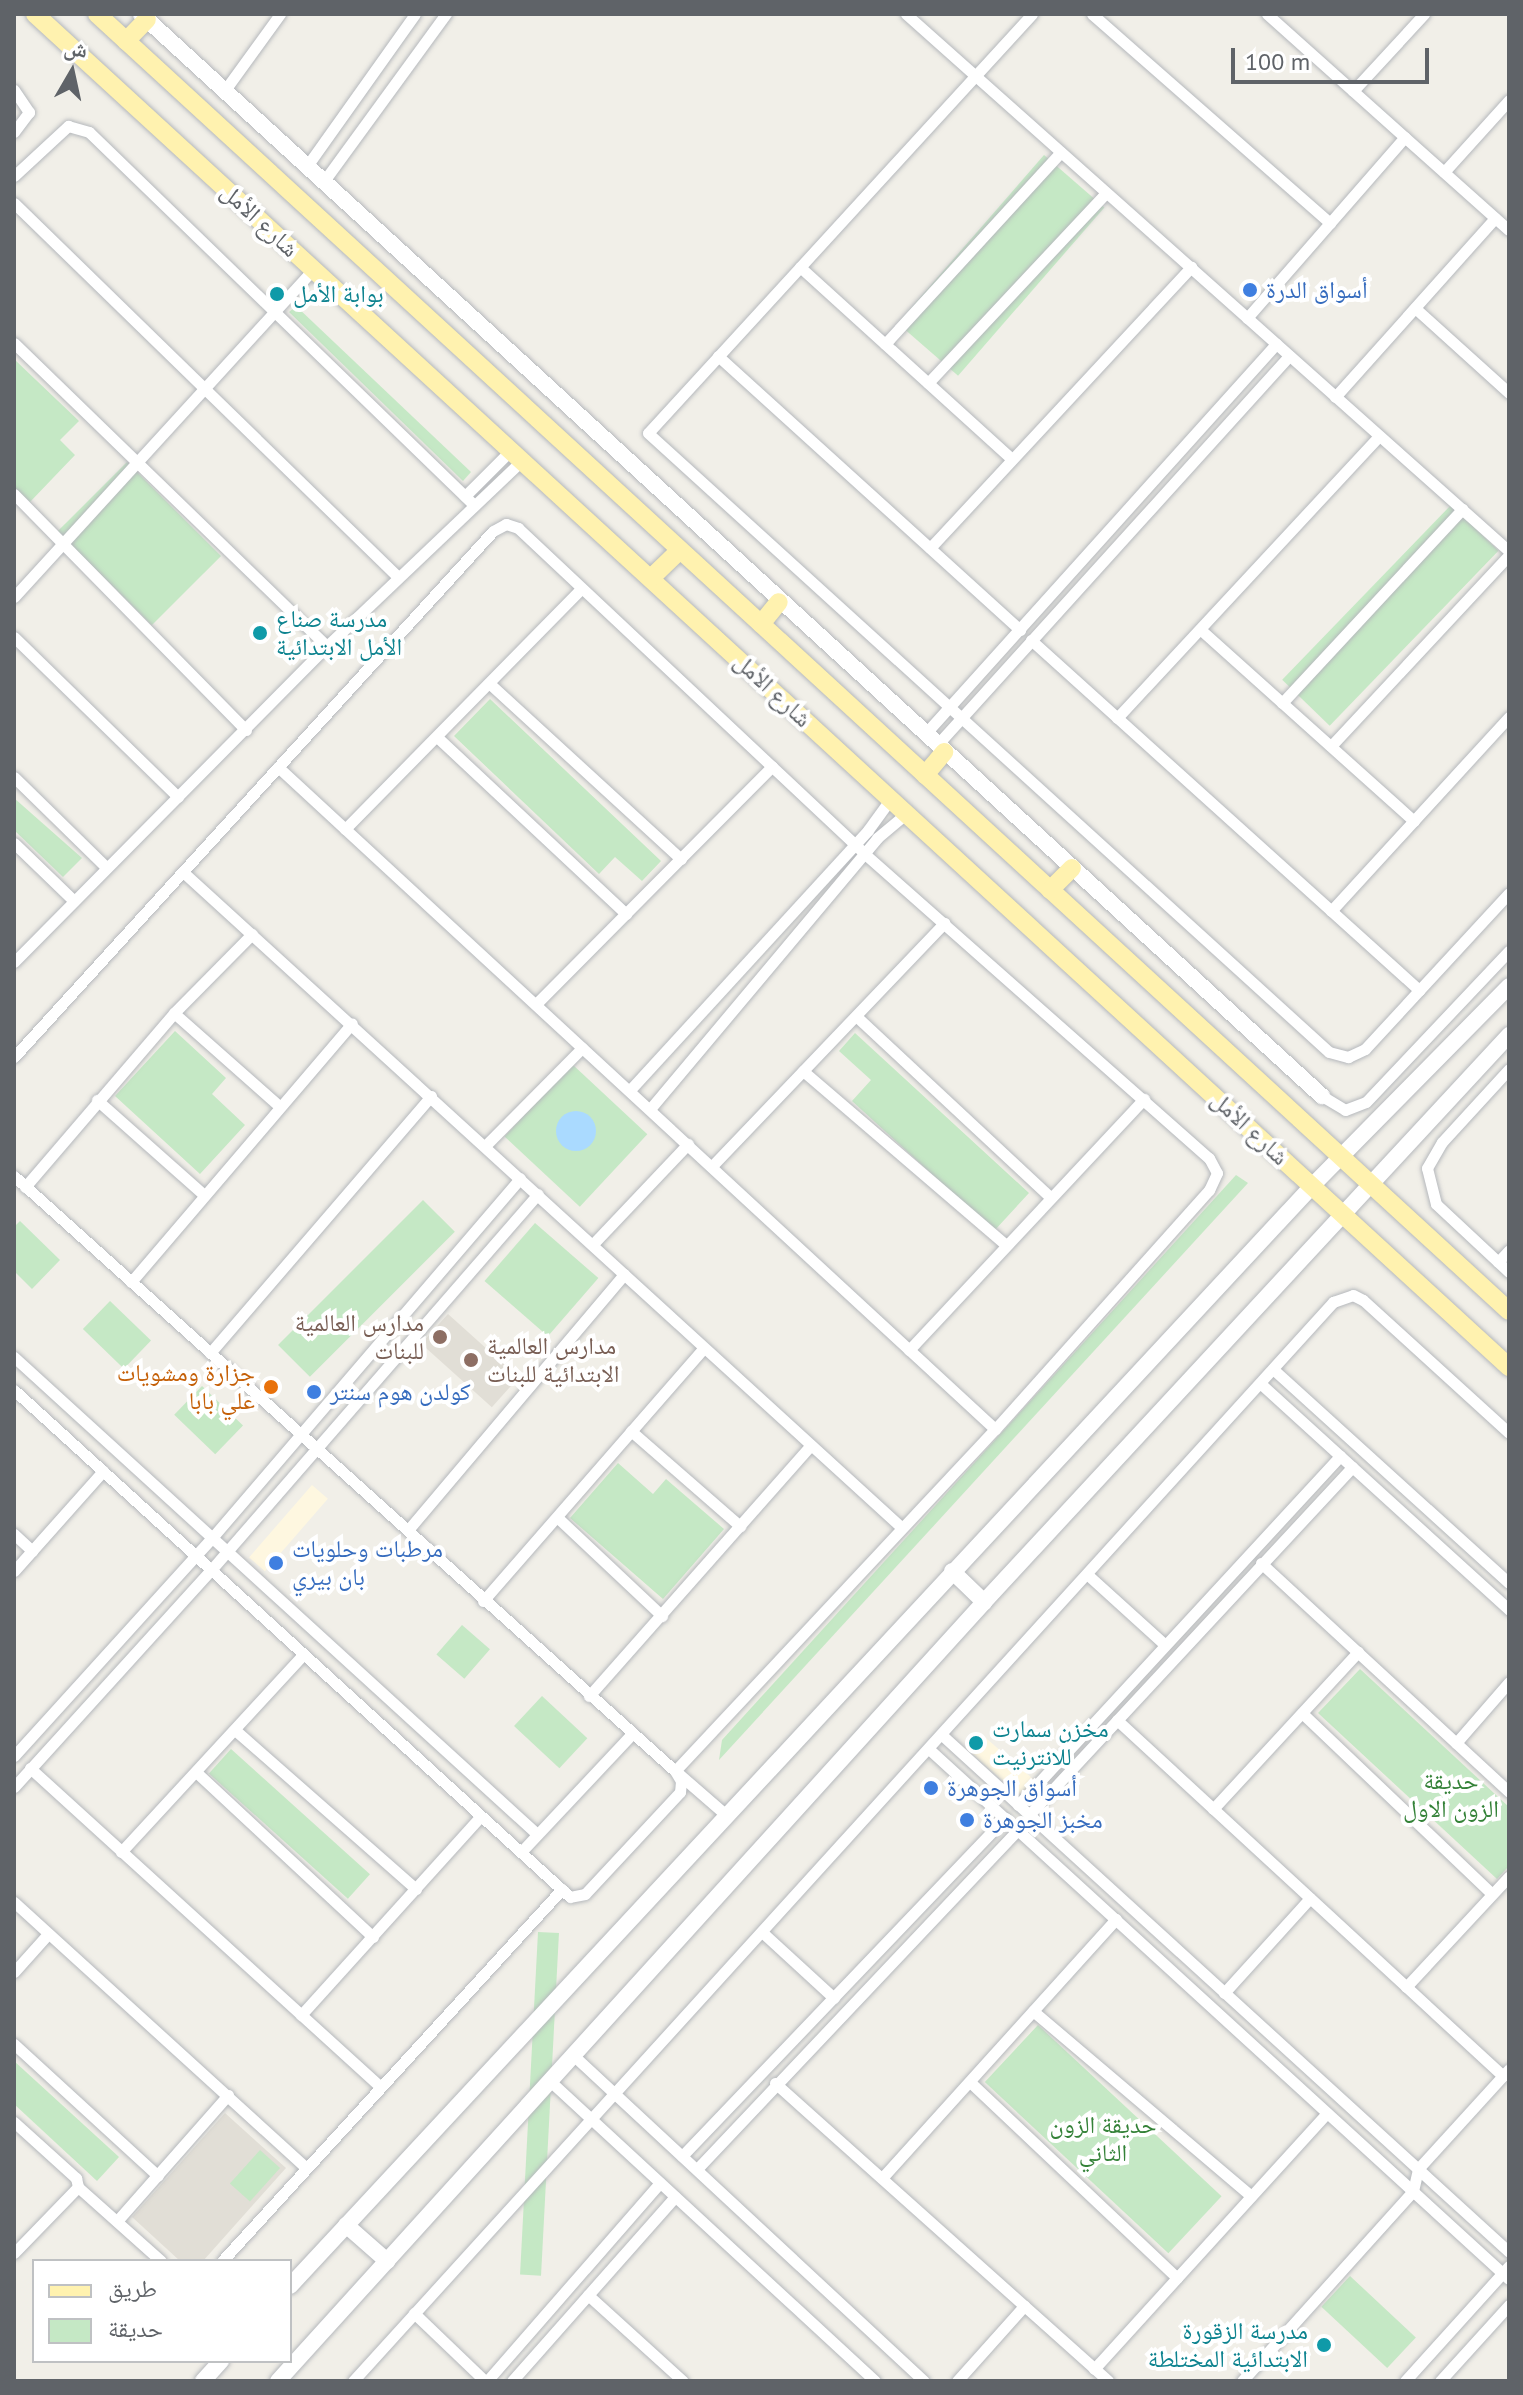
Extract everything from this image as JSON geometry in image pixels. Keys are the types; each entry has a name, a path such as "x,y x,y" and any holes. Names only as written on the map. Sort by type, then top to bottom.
{"main road":[{"name":"شارع الأمل","path":"35,14 1509,1367"},
{"name":"شارع الأمل","path":"97,14 1509,1311"},
{"path":"126,41 144,16 779,602 1322,1096"},
{"path":"651,578 680,550"},
{"path":"761,624 779,602"},
{"path":"925,775 935,744"},
{"path":"1050,890 1072,868"},
{"path":"292,2284 1313,1185 1509,986"},
{"path":"278,2381 984,1602 1509,1035"},
{"path":"952,1571 984,1602"},
{"path":"346,2225 387,2261"},
{"path":"203,2381 219,2363"}],"street":[{"path":"307,166 415,14"},
{"path":"324,181 446,14"},
{"path":"906,14 1509,553 1331,746"},
{"path":"1032,14 648,433 1329,1052 1341,1057 1360,1053 1509,893"},
{"path":"1092,14 1330,223"},
{"path":"1353,91 1424,14"},
{"path":"225,90 278,15"},
{"path":"1270,15 1509,230"},
{"path":"14,90 29,112 14,132"},
{"path":"1444,172 1509,100"},
{"path":"14,176 63,130 83,128 474,505"},
{"path":"1247,318 1405,137"},
{"path":"885,344 1061,152"},
{"path":"928,383 1106,193"},
{"path":"14,203 398,577"},
{"path":"1335,397 1495,218"},
{"path":"800,267 1012,459"},
{"path":"930,548 1191,267"},
{"path":"14,597 314,269"},
{"path":"1415,308 1509,393"},
{"path":"14,343 327,646"},
{"path":"935,744 949,707 1276,344"},
{"path":"718,356 1020,630"},
{"path":"935,744 1289,356"},
{"path":"1117,718 1379,436"},
{"path":"465,496 516,455"},
{"path":"14,962 327,646 474,505 516,455"},
{"path":"14,494 246,730"},
{"path":"1282,703 1462,509"},
{"path":"14,1057 500,526 518,528 866,855 1209,1158 1217,1173 1214,1183 995,1429 900,1526 677,1773"},
{"path":"345,829 581,589"},
{"path":"1201,630 1414,821"},
{"path":"14,637 178,797"},
{"path":"1031,640 1419,990"},
{"path":"490,684 681,859"},
{"path":"1331,911 1509,717"},
{"path":"437,737 626,914"},
{"path":"536,1004 772,766"},
{"path":"278,767 713,1165 995,1429"},
{"path":"14,777 106,867"},
{"path":"630,1090 891,798"},
{"path":"650,1109 866,855 877,838 893,828 907,813"},
{"path":"16,851 73,900"},
{"path":"183,872 900,1526"},
{"path":"713,1165 944,923"},
{"path":"25,1187 174,1013 252,934"},
{"path":"1322,1096 1345,1110 1366,1102 1509,951"},
{"path":"174,1013 278,1105"},
{"path":"857,1017 1050,1197"},
{"path":"131,1282 278,1105 352,1023"},
{"path":"485,1146 582,1048"},
{"path":"1509,1069 1442,1142 1427,1168 1436,1204 1509,1272"},
{"path":"803,1071 1006,1245"},
{"path":"210,1353 431,1096"},
{"path":"909,1350 1144,1099"},
{"path":"97,1100 203,1194"},
{"path":"593,1244 688,1144"},
{"path":"14,1176 303,1433 631,1735 726,1815"},
{"path":"14,1755 211,1539 520,1178"},
{"path":"14,1787 211,1570 538,1194"},
{"path":"1498,1262 1509,1250"},
{"path":"408,1530 624,1274"},
{"path":"353,2381 1089,1576 1333,1302 1353,1295 1509,1433"},
{"path":"483,1601 703,1349"},
{"path":"14,1357 537,1834"},
{"path":"1274,1370 1509,1583"},
{"path":"1261,1384 1509,1610"},
{"path":"14,1390 574,1898 585,1894 676,1797 682,1787 677,1773"},
{"path":"631,1431 740,1526"},
{"path":"589,1696 810,1446"},
{"path":"697,2169 1011,1824 1163,1643 1340,1456"},
{"path":"1023,1809 1117,1720 1352,1467"},
{"path":"14,1571 103,1471"},
{"path":"558,1518 662,1616"},
{"path":"14,1534 32,1551"},
{"path":"1261,1563 1509,1792"},
{"path":"1089,1576 1163,1643"},
{"path":"1213,1809 1358,1652"},
{"path":"121,1852 303,1655"},
{"path":"1456,1743 1509,1682"},
{"path":"1302,1713 1492,1894"},
{"path":"1117,1720 1406,1987 1506,2073 1418,2169 1413,2191 1242,2381"},
{"path":"235,1730 416,1889"},
{"path":"521,1852 631,1735"},
{"path":"943,1736 1509,2252"},
{"path":"930,1750 1507,2273 1405,2381"},
{"path":"30,1768 379,2086"},
{"path":"196,1772 373,1937"},
{"path":"301,2015 481,1816"},
{"path":"682,2156 834,1998 1011,1824"},
{"path":"1406,1987 1509,1876"},
{"path":"224,2259 562,1889"},
{"path":"1224,1993 1310,1898"},
{"path":"14,1902 306,2168"},
{"path":"882,2178 1116,1919"},
{"path":"763,1933 834,1998"},
{"path":"14,1972 48,1934"},
{"path":"1033,2011 1251,2196"},
{"path":"14,2044 158,2176"},
{"path":"573,2055 924,2381"},
{"path":"550,2081 870,2379"},
{"path":"970,2082 1177,2278"},
{"path":"775,2083 1108,2381"},
{"path":"117,2221 228,2095"},
{"path":"1094,2369 1327,2113"},
{"path":"14,2122 76,2178 78,2187 159,2259"},
{"path":"414,2313 486,2381 660,2183"},
{"path":"14,2253 78,2187"},
{"path":"512,2381 675,2197"},
{"path":"588,2295 682,2381"},
{"path":"1440,2381 1509,2305"},
{"path":"957,2381 1024,2306"}],"shaded area":[{"name":"مدارس العالمية الابتدائية للبنات","path":"448,1314 519,1378 492,1407 421,1344"},
{"path":"312,1485 328,1499 265,1571 249,1557"},
{"path":"979,1732 1037,1783 1023,1798 965,1748"},
{"path":"225,2113 286,2168 205,2259 178,2259 132,2217"}],"green space":[{"path":"1044,155 1104,207 958,376 898,323"},
{"path":"296,306 471,472 463,481 289,312"},
{"path":"14,359 79,421 60,440 75,455 30,502 14,487"},
{"path":"127,462 221,556 152,625 58,531"},
{"path":"1451,505 1498,551 1330,726 1282,680"},
{"path":"490,699 661,861 642,881 615,857 599,874 454,736"},
{"path":"14,798 82,858 63,877 14,830"},
{"path":"175,1031 226,1078 212,1094 245,1125 200,1174 115,1096"},
{"path":"855,1033 1029,1193 994,1231 852,1101 871,1080 839,1051"},
{"path":"572,1064 647,1134 580,1207 504,1136"},
{"path":"1236,1175 1248,1183 719,1760 722,1740"},
{"path":"423,1200 455,1232 310,1377 278,1345"},
{"path":"20,1221 60,1260 32,1289 14,1271 14,1227"},
{"path":"535,1223 598,1278 548,1336 484,1281"},
{"path":"110,1301 151,1341 124,1369 83,1329"},
{"path":"202,1386 243,1426 215,1454 174,1415"},
{"path":"618,1463 653,1494 666,1479 724,1529 663,1599 570,1518"},
{"path":"462,1625 490,1649 464,1679 436,1654"},
{"name":"حديقة الزون الاول","path":"1360,1669 1509,1807 1509,1866 1497,1879 1318,1713"},
{"path":"542,1696 587,1738 559,1768 514,1726"},
{"path":"231,1749 370,1874 348,1899 209,1774"},
{"path":"538,1932 559,1933 541,2276 520,2275"},
{"name":"حديقة الزون الثاني","path":"1038,2025 1222,2196 1168,2253 985,2082"},
{"path":"14,2061 119,2157 97,2181 14,2104"},
{"path":"260,2150 280,2168 250,2202 230,2183"},
{"path":"1350,2276 1416,2337 1387,2368 1321,2307"}],"water":[{"path":"576,1111 590,1117 596,1131 590,1145 576,1151 562,1145 556,1131 562,1117"}],"place":[{"name":"أسواق الدرة","path":"1250,290"},
{"name":"بوابة الأمل","path":"277,294"},
{"name":"مدرسة صناع الأمل الابتدائية","path":"260,633"},
{"name":"مدارس العالمية للبنات","path":"440,1337"},
{"name":"مدارس العالمية الابتدائية للبنات","path":"471,1360"},
{"name":"جزارة ومشويات علي بابا","path":"271,1387"},
{"name":"كولدن هوم سنتر","path":"314,1392"},
{"name":"مرطبات وحلويات بان بيري","path":"276,1563"},
{"name":"مخزن سمارت للانترنيت","path":"976,1743"},
{"name":"أسواق الجوهرة","path":"931,1788"},
{"name":"مخبز الجوهرة","path":"967,1820"},
{"name":"مدرسة الزقورة الابتدائية المختلطة","path":"1324,2345"}]}
